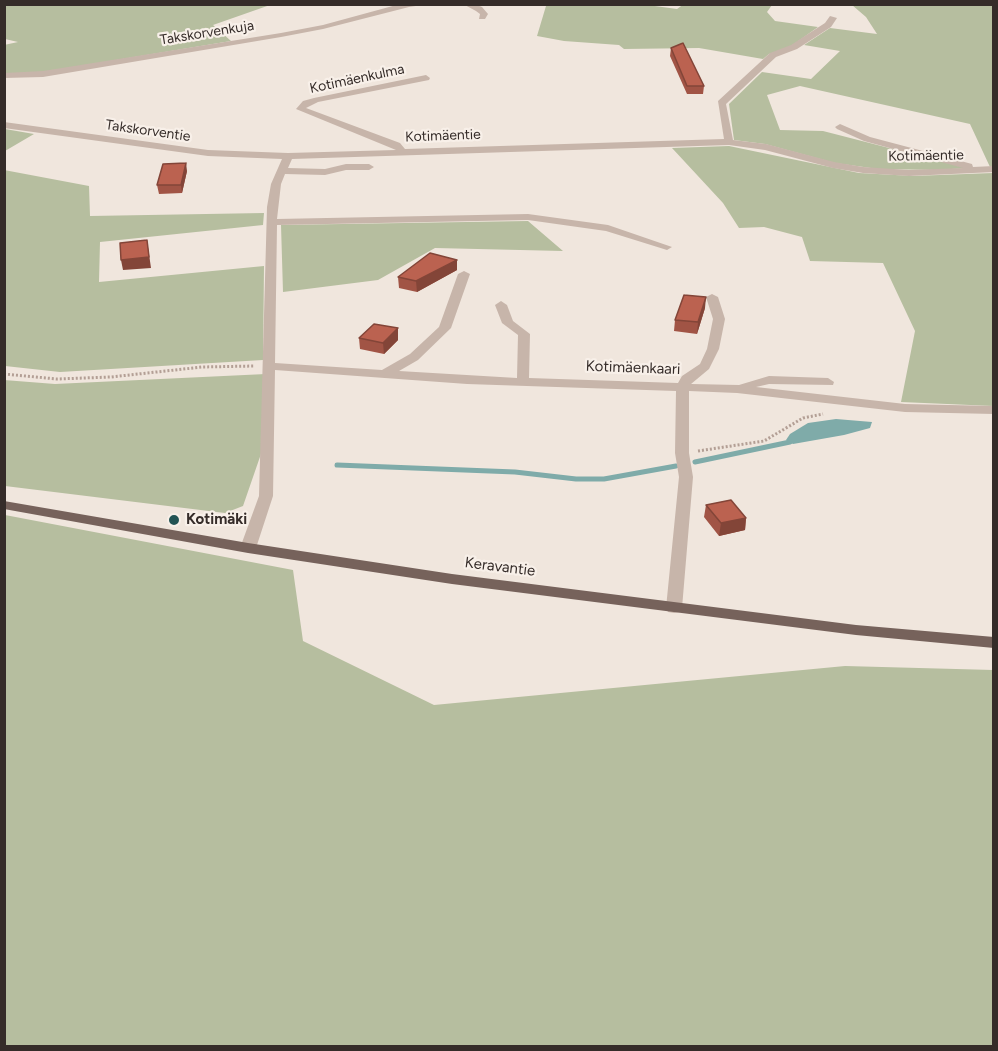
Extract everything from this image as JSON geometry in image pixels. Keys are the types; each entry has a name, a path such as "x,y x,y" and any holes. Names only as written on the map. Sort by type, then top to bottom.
{"main road":[{"name":"Keravantie","path":"4,505 248,548 452,579 674,608 993,643"}],"street":[{"name":"Takskorvenkuja","path":"4,76 43,74 292,33 411,5 426,4"},
{"path":"466,4 479,9 483,14 482,17"},
{"path":"729,142 721,103 773,55 794,47 828,25 833,18"},
{"name":"Kotimäenkulma","path":"402,152 397,145 302,111 301,105 426,78"},
{"name":"Takskorventie","path":"4,125 208,153 201,159 221,164 284,164"},
{"path":"840,127 867,139 988,170"},
{"name":"Kotimäentie","path":"284,164 402,152 729,142 766,147 833,165 863,170 909,172 988,170"},
{"path":"248,548 266,496 272,207 284,164 325,172 346,167 369,167"},
{"path":"273,222 528,218 608,228 667,247"},
{"path":"383,375 414,357 445,328 464,274"},
{"path":"674,608 686,477 682,453 683,386 687,379 705,366 713,349 719,319 712,297"},
{"path":"501,305 508,323 524,334 523,382"},
{"name":"Kotimäenkaari","path":"270,366 383,375 523,382 737,389 904,408 993,410"},
{"path":"737,389 769,380 828,382"}],"path":[{"path":"4,374 57,379 111,377 202,368 270,366"},
{"path":"682,453 764,441 803,418 826,413"}],"green space":[{"path":"539,4 640,4 677,9 684,4 772,5 767,12 775,21 818,27 790,47 769,54 763,59 699,48 624,49 619,45 564,41 537,36 546,6"},
{"path":"5,5 270,5 213,25 231,41 44,72 5,74 4,45 18,42 5,39"},
{"path":"852,5 993,5 993,167 990,167 970,124 800,86 767,95 780,130 823,131 967,168 878,169 835,163 765,144 734,140 729,104 762,72 811,79 840,51 804,45 830,28 877,34 866,17"},
{"path":"5,129 34,134 5,151"},
{"path":"729,146 859,173 913,176 993,173 993,406 901,402 915,331 883,263 810,261 802,237 764,227 739,228 723,203 672,148"},
{"path":"4,170 89,186 90,216 264,213 263,225 100,242 99,282 264,266 263,360 60,372 5,366"},
{"path":"528,221 563,251 435,248 378,280 283,292 281,225"},
{"path":"266,374 262,451 243,506 225,513 5,486 4,380 55,384"},
{"path":"5,515 293,570 303,641 434,705 845,666 993,670 993,1046 5,1046"}],"water":[{"path":"836,419 872,422 870,428 844,435 793,444 786,440 790,434 808,423"}],"building":[{"path":"683,43 704,86 687,86 671,48"},
{"path":"186,163 181,185 157,185 163,164"},
{"path":"147,240 149,257 121,260 120,243"},
{"path":"430,253 457,260 416,281 398,277"},
{"path":"684,295 706,297 698,322 675,320"},
{"path":"374,324 398,328 383,343 359,338"},
{"path":"731,500 746,518 721,523 706,505"}],"waterway":[{"path":"695,462 790,442"},
{"path":"337,465 515,472 576,479 604,479 676,466"}],"place":[{"name":"Kotimäki","path":"174,520"}]}
